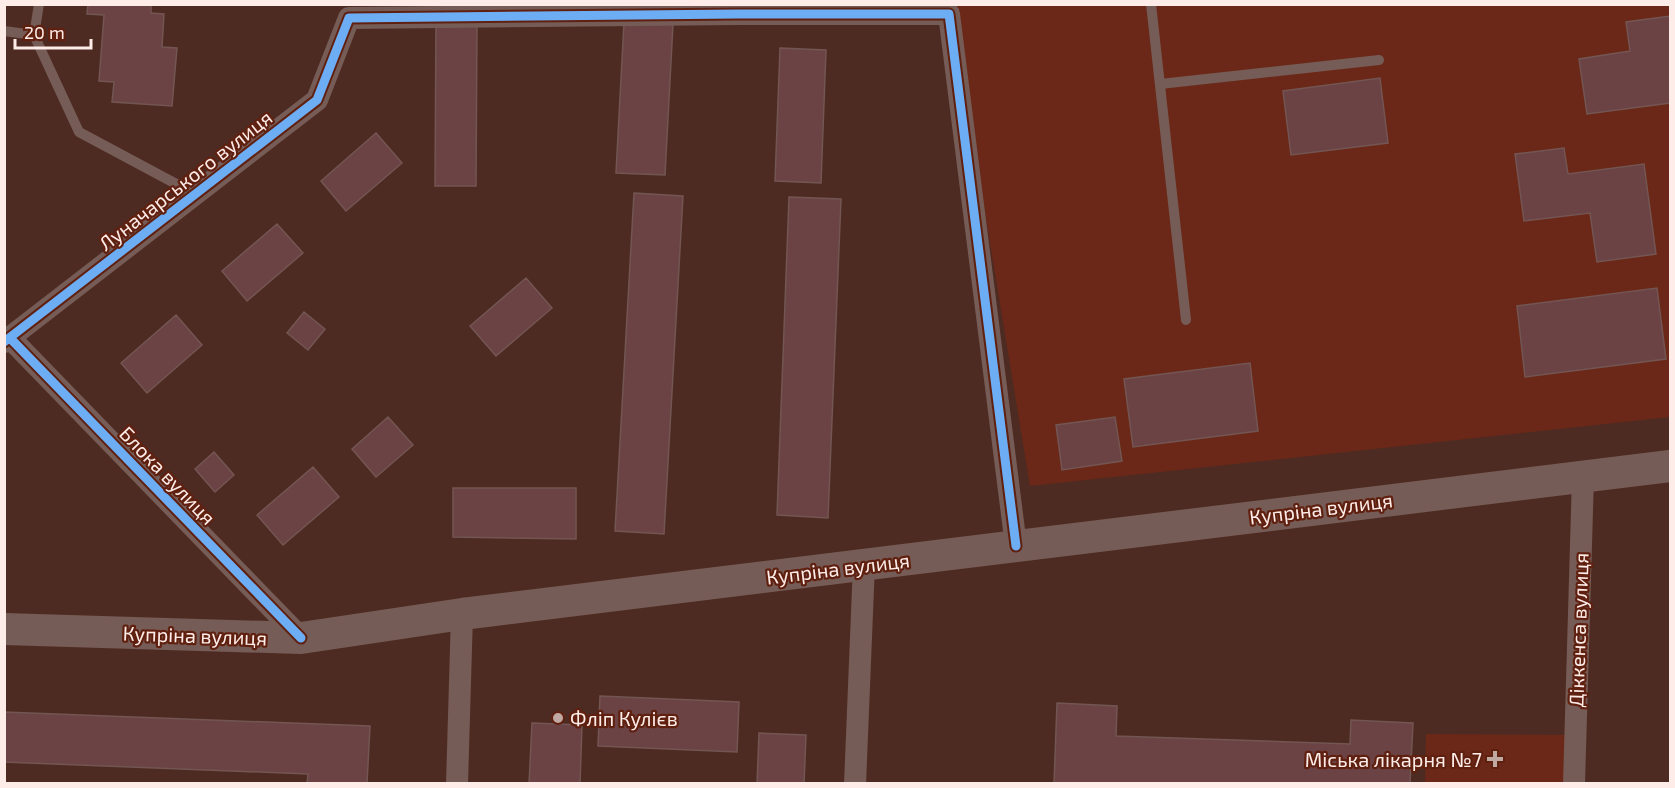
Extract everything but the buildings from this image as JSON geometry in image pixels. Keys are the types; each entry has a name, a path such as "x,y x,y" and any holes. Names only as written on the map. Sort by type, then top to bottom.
{"main road":[{"name":"Купріна вулиця","path":"4,629 301,638 462,614 1671,466"}],"street":[{"path":"345,11 955,9 1016,546"},
{"name":"Луначарського вулиця","path":"7,340 317,100 345,11"},
{"name":"Блока вулиця","path":"7,340 301,638"},
{"name":"Діккенса вулиця","path":"1574,783 1582,476"},
{"path":"855,783 864,564"},
{"path":"457,783 462,614"}],"lane":[{"path":"39,4 34,35 79,132 196,194"},
{"path":"1151,4 1186,320"},
{"path":"4,31 34,35"},
{"path":"1160,84 1379,60"}],"shaded area":[{"path":"951,5 1670,5 1670,417 1030,486"},
{"name":"Міська лікарня №7","path":"1426,734 1566,735 1564,783 1425,784"}],"cycle path":[{"path":"4,342 317,100 349,18 949,14 1016,546"},
{"path":"10,338 301,638"}],"place":[{"name":"Фліп Кулієв","path":"558,718"},
{"name":"Міська лікарня №7","path":"1495,759"}]}
